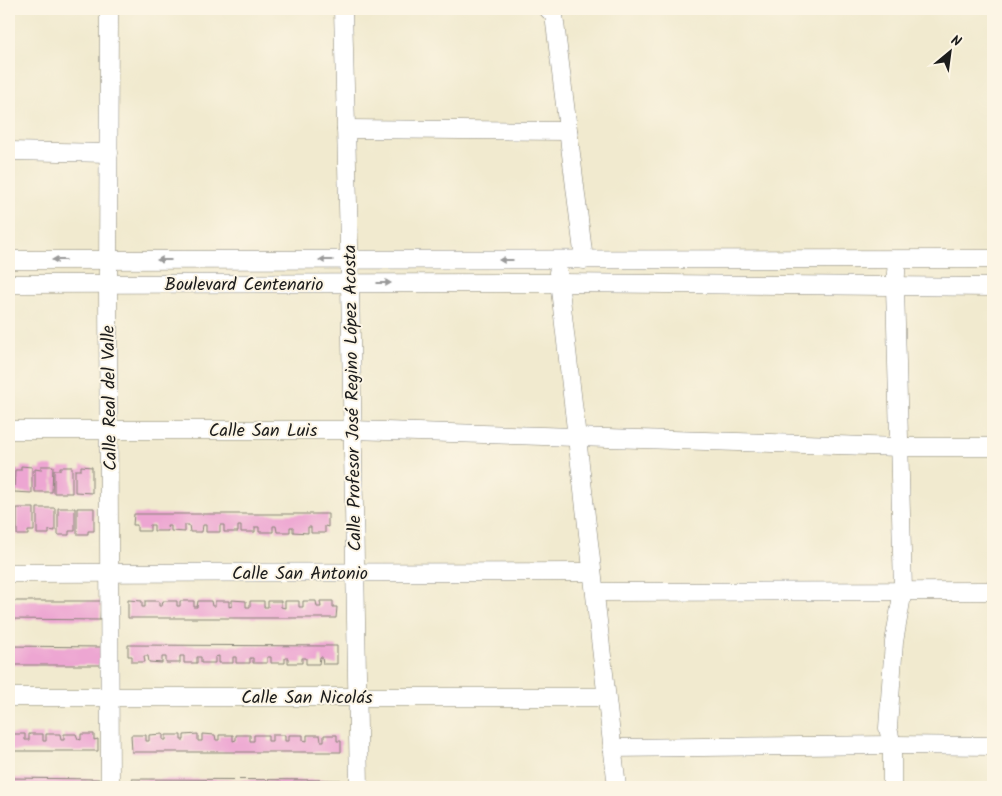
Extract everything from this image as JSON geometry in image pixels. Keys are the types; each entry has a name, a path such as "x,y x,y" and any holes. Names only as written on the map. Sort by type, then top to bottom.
{"street":[{"name":"Calle Real del Valle","path":"109,9 110,787"},
{"name":"Calle Profesor José Regino López Acosta","path":"343,9 359,787"},
{"path":"548,9 554,15 584,260"},
{"path":"346,130 568,131"},
{"path":"9,151 109,153"},
{"name":"Boulevard Centenario","path":"9,260 993,259"},
{"path":"555,260 560,283 617,787"},
{"path":"892,787 892,745 888,728 894,642 903,590 895,287 897,260"},
{"name":"Boulevard Centenario","path":"9,284 560,283 993,287"},
{"name":"Calle San Luis","path":"9,430 352,430 900,447 993,447"},
{"name":"Calle San Antonio","path":"9,573 592,572"},
{"path":"595,592 993,591"},
{"name":"Calle San Nicolás","path":"9,697 606,697"},
{"path":"612,748 892,745 993,746"}],"building":[{"path":"21,466 32,467 32,493 14,492 15,470 21,470"},
{"path":"41,466 53,466 52,492 35,492 35,469 41,470"},
{"path":"81,466 92,467 92,493 75,492 75,470 81,470"},
{"path":"9,467 13,467 12,493 9,493"},
{"path":"60,467 72,467 72,493 54,493 54,470 60,470"},
{"path":"9,508 15,508 15,531 9,531"},
{"path":"17,508 34,508 34,531 28,531 28,535 17,535"},
{"path":"37,508 55,508 55,531 49,530 49,534 37,534"},
{"path":"58,508 75,508 75,531 69,531 69,535 58,535"},
{"path":"77,508 94,508 94,531 88,531 88,534 77,534"},
{"path":"134,514 328,514 328,527 325,526 325,533 311,533 311,527 308,527 308,533 293,532 293,527 290,527 290,532 277,532 276,526 273,526 273,532 259,532 259,527 255,527 255,532 241,532 241,526 238,526 238,532 224,532 224,525 220,525 220,532 206,532 206,525 203,525 202,532 190,532 189,525 185,525 185,532 171,531 171,526 167,526 168,531 154,531 154,525 150,525 150,531 137,531 137,525 133,525"},
{"path":"128,600 142,601 142,607 145,607 145,601 159,601 159,606 162,606 163,601 177,601 177,606 180,606 180,601 194,601 194,607 197,607 198,601 211,601 212,606 215,606 215,601 229,601 229,607 232,606 232,600 246,601 246,607 250,607 250,601 264,601 264,607 268,607 268,601 281,601 281,607 285,608 285,601 299,601 299,607 303,607 303,601 316,601 317,607 321,607 320,601 333,601 333,607 337,607 336,618 128,618"},
{"path":"9,601 101,601 100,620 9,619"},
{"path":"128,645 337,646 337,664 323,664 322,657 320,657 319,664 306,664 306,658 302,658 302,663 288,663 288,658 285,658 285,663 271,663 271,657 267,657 267,663 253,663 253,658 250,658 250,663 236,663 236,657 233,657 233,663 219,663 219,656 215,657 215,663 201,663 201,657 197,657 197,663 184,663 184,656 180,656 180,663 166,663 166,657 162,657 162,663 149,662 148,656 144,656 145,662 132,662 132,656 128,656"},
{"path":"9,646 102,647 102,665 9,665"},
{"path":"11,734 25,734 25,740 29,740 29,734 43,734 43,741 46,741 46,734 60,734 61,740 64,740 64,734 76,734 78,739 81,740 81,734 94,734 94,740 98,739 98,751 9,751"},
{"path":"163,734 163,740 166,740 166,735 181,735 181,740 184,740 184,735 198,734 198,741 202,741 202,734 215,735 216,740 219,740 219,735 233,735 233,741 236,740 236,735 250,735 250,741 254,741 254,735 268,735 268,741 272,741 272,735 285,735 285,741 289,741 289,735 303,735 303,740 307,741 307,735 320,735 321,741 324,741 324,735 337,735 337,741 341,741 341,752 132,752 131,735 146,735 146,741 149,741 149,735"},
{"path":"9,778 99,779 99,787 9,787"},
{"path":"132,779 341,780 341,787 132,787"}]}
